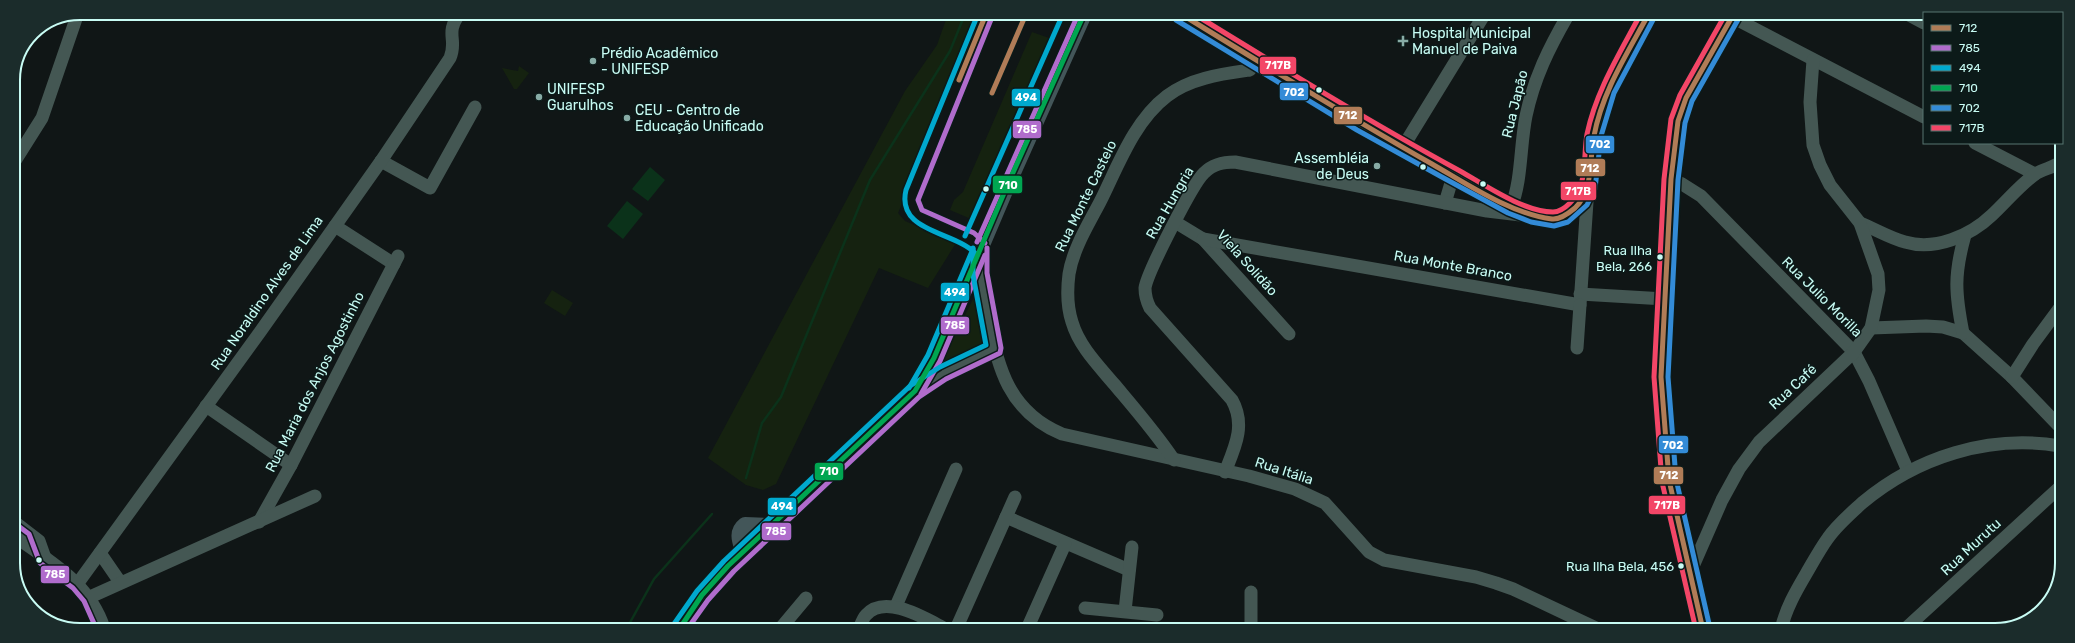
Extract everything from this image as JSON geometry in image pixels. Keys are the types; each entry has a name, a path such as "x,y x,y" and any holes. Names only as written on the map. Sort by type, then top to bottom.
{"main road":[{"path":"688,623 714,590 913,406 980,248 1081,20"},
{"path":"683,623 705,591 743,551 922,387"}],"street":[{"path":"20,153 42,118 75,20"},
{"name":"Rua Noraldino Alves de Lima","path":"78,583 335,226 381,161 450,58 453,50 451,33 452,23 455,20"},
{"path":"1190,20 1361,124 1453,176 1511,206 1533,215"},
{"path":"1403,147 1481,20"},
{"name":"Rua Japão","path":"1511,206 1515,196 1520,149 1532,92 1541,64 1565,20"},
{"path":"1578,348 1588,187 1594,135 1608,90 1645,20"},
{"path":"1702,623 1691,571 1669,480 1661,377 1672,162 1678,121 1686,98 1730,20"},
{"path":"1739,20 1923,116"},
{"name":"Rua Monte Castelo","path":"1174,460 1151,429 1087,351 1076,335 1068,307 1069,274 1080,242 1124,153 1141,123 1154,107 1168,95 1184,85 1222,74 1250,70 1256,60"},
{"path":"1813,60 1810,102 1813,145 1820,165 1830,185 1860,223 1878,274 1879,290 1871,328 1943,327 1963,333 2012,377 2055,422"},
{"path":"381,161 430,188 475,107"},
{"path":"1977,144 2035,174"},
{"name":"Rua Hungria","path":"1225,472 1239,432 1238,410 1232,400 1150,308 1146,298 1145,288 1148,278 1175,222 1203,174 1215,165 1225,162 1244,163 1486,211 1554,218 1564,216 1574,209 1580,202 1588,187"},
{"path":"1672,162 1701,196"},
{"path":"1860,223 1906,243 1920,245 1941,243 1965,235 1990,216 2035,174 2055,165"},
{"path":"1445,203 1453,176"},
{"name":"Rua Julio Morilla","path":"1671,179 1701,196 1854,352 1869,381 1908,471"},
{"name":"Viela Solidão","path":"1175,222 1203,239 1289,334"},
{"name":"Rua Maria dos Anjos Agostinho","path":"259,522 396,260 335,226"},
{"path":"1963,333 1956,289 1957,263 1965,235"},
{"path":"1870,252 1879,240 1891,237"},
{"name":"Rua Monte Branco","path":"1203,239 1580,300 1665,299"},
{"path":"1941,243 1948,248 1957,263"},
{"name":"Rua Itália","path":"980,248 980,274 994,349 1004,378 1012,392 1044,426 1062,434 1295,489 1325,503 1369,552 1384,560 1476,577 1496,583 1513,589 1585,623"},
{"path":"1877,301 1879,312 1884,319 1901,327"},
{"path":"1943,327 1950,323 1959,311"},
{"path":"2012,377 2033,344 2055,314"},
{"name":"Rua Café","path":"1691,571 1722,500 1739,469 1759,442 1854,352 1871,328"},
{"path":"922,387 943,373 994,349"},
{"path":"206,406 290,465"},
{"path":"1784,623 1794,595 1828,537 1851,513 1877,491 1908,471 1927,462 1984,445 2015,442 2055,446"},
{"path":"896,606 956,469"},
{"name":"Rua Murutu","path":"1912,623 2055,492"},
{"path":"90,597 120,582 315,496"},
{"path":"959,623 1015,497"},
{"path":"1006,516 1065,544 1128,570"},
{"path":"20,527 39,541 45,558"},
{"name":"Rua Café","path":"1686,551 1707,535"},
{"path":"20,539 78,583 90,597 102,623"},
{"path":"1030,623 1065,544"},
{"path":"1125,611 1128,570 1132,547"},
{"path":"100,553 120,582"},
{"path":"1251,592 1251,623"},
{"path":"784,623 806,598"},
{"path":"861,623 866,615 875,609 896,606 933,623"},
{"path":"1085,608 1157,615"}],"shaded area":[{"path":"946,20 978,20 898,213 905,221 956,243 928,288 879,268 776,484 763,490 746,485 708,458 905,91 937,45"},
{"path":"1032,32 1049,38 971,219 950,210 954,200 963,192"},
{"path":"519,66 529,73 517,89 514,89 502,68 518,71"},
{"path":"650,167 665,180 648,201 632,189"},
{"path":"627,201 643,214 623,239 607,226"},
{"path":"552,290 573,303 565,316 544,303"},
{"path":"975,295 987,347 939,368"}],"waterway":[{"path":"746,478 762,423 781,397 870,180 950,51 963,20"},
{"path":"630,623 654,579 712,514"}],"transit line":[{"name":"494","path":"975,253 954,240 918,223 909,214 905,204 906,190 976,20"},
{"name":"712","path":"959,80 984,20"},
{"name":"785","path":"985,243 974,233 922,210 918,200 991,20"},
{"name":"712","path":"992,93 1023,20"},
{"name":"494","path":"965,236 1060,20"},
{"name":"785","path":"977,242 1076,20"},
{"name":"710","path":"683,623 702,595 728,566 915,391 934,358 1007,186 1081,20"},
{"name":"702","path":"1176,20 1357,130 1440,176 1508,213 1531,222 1554,226 1568,222 1587,205 1595,189 1601,136 1614,93 1653,20"},
{"name":"712","path":"1191,20 1337,109 1475,189 1505,205 1537,216 1552,219 1564,216 1575,208 1581,201 1588,183 1594,136 1603,104 1616,74 1645,20"},
{"name":"717B","path":"1204,20 1359,114 1505,197 1530,208 1553,212 1568,205 1580,189 1584,171 1587,134 1596,103 1602,87 1637,20"},
{"name":"717B","path":"1694,623 1662,482 1654,377 1664,179 1671,119 1680,95 1722,20"},
{"name":"712","path":"1701,623 1669,480 1661,377 1671,179 1678,121 1686,98 1730,20"},
{"name":"702","path":"1709,623 1676,479 1668,377 1678,180 1685,123 1692,101 1738,20"},
{"name":"494","path":"675,623 697,591 724,561 910,386 940,367 986,345 973,275 973,248"},
{"name":"785","path":"692,623 708,600 734,571 919,397 946,379 1000,353 1001,348 987,273 987,248"},
{"name":"494","path":"909,388 928,355 973,249"},
{"name":"785","path":"921,394 940,361 985,255"},
{"name":"785","path":"20,527 29,534 40,563 73,588 84,601 94,623"}],"place":[{"name":"Hospital Municipal Manuel de Paiva","path":"1403,41"},
{"name":"Prédio Acadêmico - UNIFESP","path":"593,61"},
{"name":"UNIFESP Guarulhos","path":"539,97"},
{"name":"CEU - Centro de Educação Unificado","path":"627,118"},
{"name":"Assembléia de Deus","path":"1377,166"},
{"name":"Rua Ilha Bela, 266","path":"1660,257"},
{"name":"Rua Ilha Bela, 456","path":"1681,566"}]}
